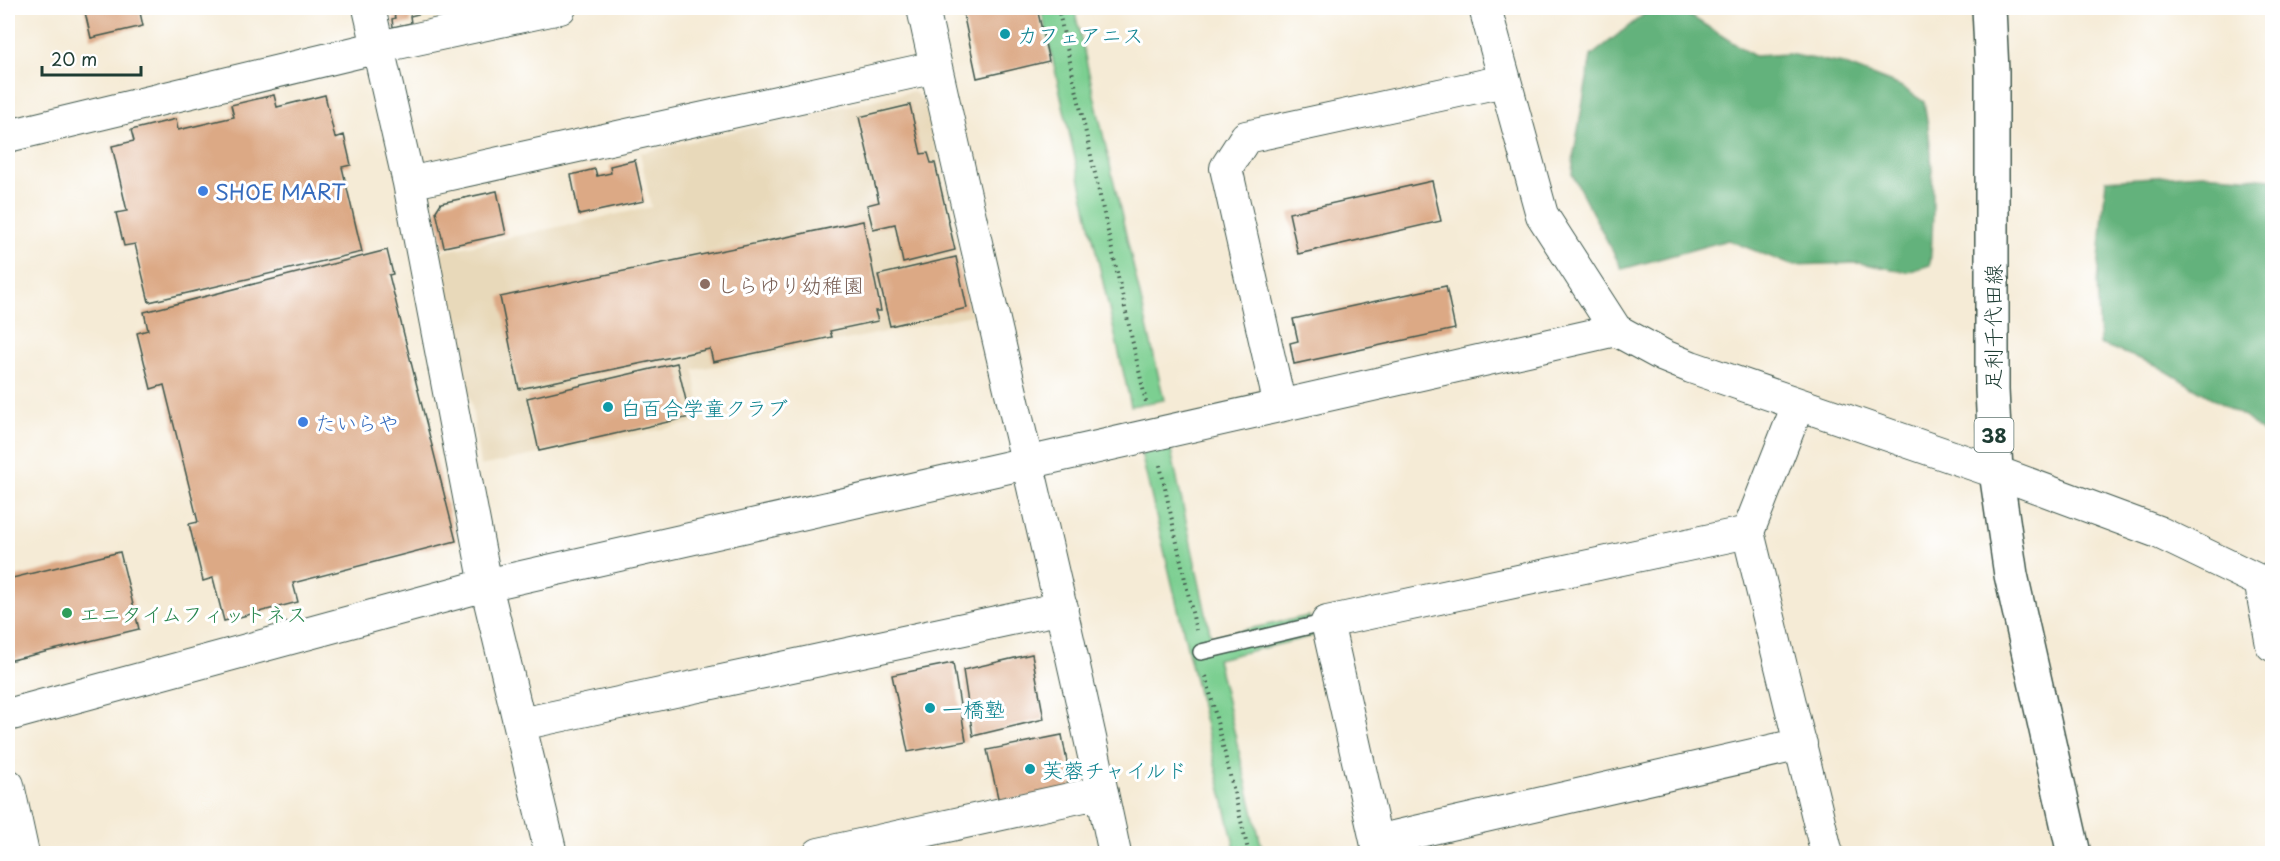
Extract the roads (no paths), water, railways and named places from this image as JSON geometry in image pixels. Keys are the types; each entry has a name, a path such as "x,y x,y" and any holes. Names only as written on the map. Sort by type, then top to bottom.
{"main road":[{"name":"足利千代田線","path":"1989,8 1992,70 1992,390 1996,472 2013,586 2074,854"}],"street":[{"path":"369,8 409,183 486,585 551,854"},
{"path":"8,136 379,47 560,8"},
{"path":"923,8 1026,463 1062,608 1115,854"},
{"path":"1485,8 1542,215 1616,330 1664,356 1798,405 1996,472 2158,532 2266,584 2272,645"},
{"path":"409,183 936,67"},
{"path":"1280,406 1226,168 1246,137 1504,81"},
{"path":"8,715 486,585 1616,330"},
{"path":"1798,405 1748,532 1827,854"},
{"path":"1748,532 1327,622 1378,847 1801,744"},
{"path":"521,724 1062,608"},
{"path":"8,785 23,854"},
{"path":"819,854 1102,792"}],"lane":[{"path":"1201,652 1327,622"}],"place":[{"name":"カフェアニス","path":"1005,34"},
{"name":"SHOE MART","path":"203,191"},
{"name":"しらゆり幼稚園","path":"705,284"},
{"name":"白百合学童クラブ","path":"608,407"},
{"name":"たいらや","path":"303,422"},
{"name":"エニタイムフィットネス","path":"67,613"},
{"name":"一橋塾","path":"930,708"},
{"name":"芙蓉チャイルド","path":"1030,769"}]}
